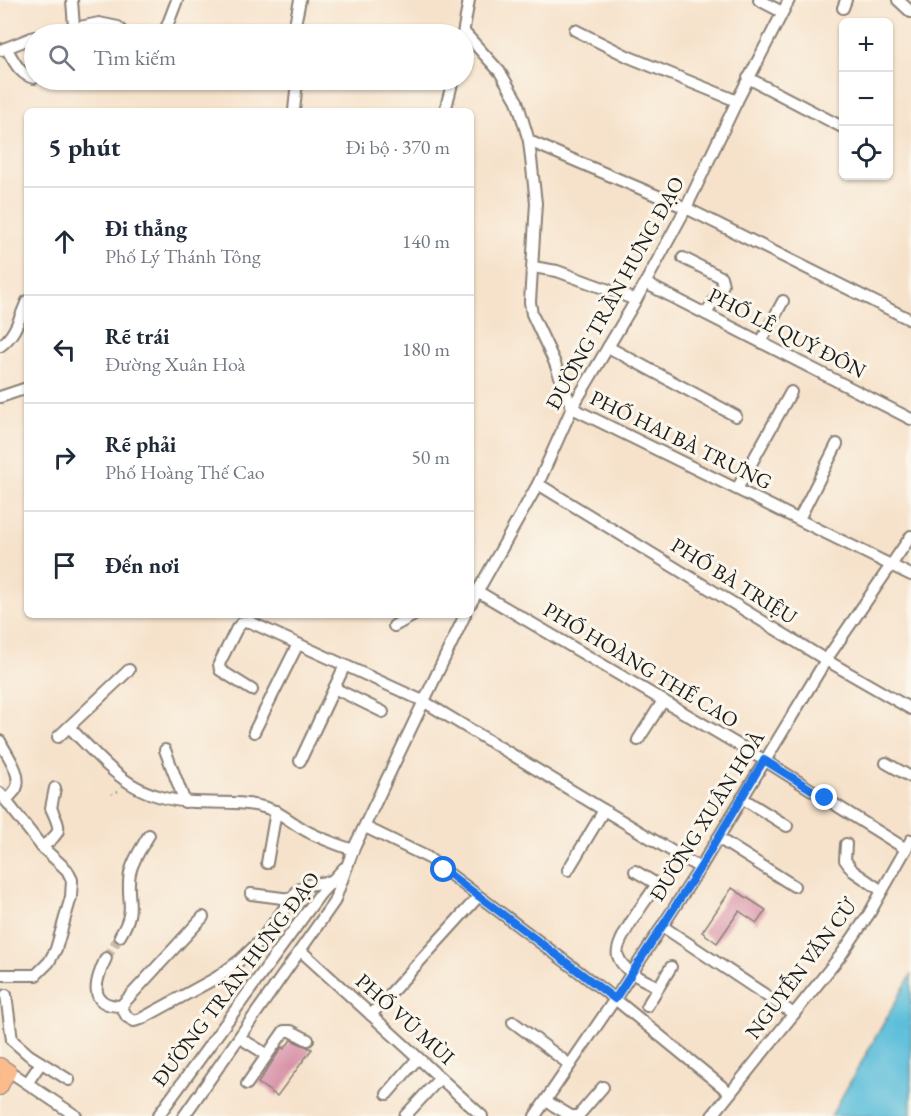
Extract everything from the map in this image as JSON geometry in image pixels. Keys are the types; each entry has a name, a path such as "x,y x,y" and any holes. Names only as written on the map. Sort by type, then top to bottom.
{"main road":[{"path":"0,1088 5,1068"}],"street":[{"path":"72,0 74,24"},
{"path":"168,24 177,0"},
{"path":"295,24 300,0"},
{"path":"465,24 469,0"},
{"path":"759,0 782,12"},
{"name":"ĐƯỜNG TRẦN HƯNG ĐẠO","path":"474,596 538,484 572,408 636,300 686,208 748,78 789,0"},
{"path":"897,0 911,12"},
{"path":"93,24 112,24"},
{"path":"575,30 630,57 737,101"},
{"path":"24,41 3,49 24,74"},
{"name":"PHỐ HAI BÀ TRƯNG","path":"474,45 500,72 517,101 529,141 536,203 530,302 532,314 554,361 572,408 911,575"},
{"path":"748,78 839,126"},
{"path":"294,108 296,90"},
{"path":"446,108 450,90"},
{"path":"529,141 686,208 911,320"},
{"path":"683,258 721,277 723,285 706,314"},
{"path":"533,267 557,271 636,300"},
{"name":"PHỐ LÊ QUÝ ĐÔN","path":"645,283 910,416"},
{"path":"761,342 783,301"},
{"path":"0,346 9,339 24,307"},
{"path":"608,347 736,416"},
{"path":"0,397 24,389"},
{"path":"737,489 791,392"},
{"path":"798,519 837,444"},
{"name":"PHỐ BÀ TRIỆU","path":"538,484 826,660 911,709"},
{"name":"ĐƯỜNG XUÂN HOÀ","path":"535,1116 700,868 826,660 911,536"},
{"name":"PHỐ HOÀNG THẾ CAO","path":"477,591 909,844"},
{"path":"394,626 409,618"},
{"name":"ĐƯỜNG TRẦN HƯNG ĐẠO","path":"184,1116 334,902 353,850 464,618"},
{"path":"252,690 220,670 219,664 237,628 243,622 250,622 423,701 700,868"},
{"path":"254,732 298,644"},
{"path":"300,761 345,665"},
{"path":"58,736 129,670"},
{"path":"334,688 383,712"},
{"path":"638,740 663,700"},
{"path":"69,727 117,776 132,786 153,795 185,802 250,804 276,811 316,836 353,850"},
{"path":"0,741 18,780 16,788 3,797 42,847 67,870 72,880 71,897 56,949 49,962 36,975 0,975"},
{"path":"165,750 185,802"},
{"path":"886,763 911,777"},
{"path":"42,847 59,831 58,822 51,808 55,788"},
{"path":"742,798 787,826"},
{"path":"568,870 604,810"},
{"path":"267,862 276,811"},
{"path":"365,827 427,857 615,999 730,1093"},
{"path":"120,936 131,913 130,873 149,835"},
{"path":"718,838 794,886"},
{"path":"846,844 845,860 853,871 882,891"},
{"name":"NGUYỄN VĂN CỪ","path":"712,1116 841,956 909,844"},
{"name":"ĐƯỜNG TRẦN HƯNG ĐẠO","path":"158,1116 320,894 346,866"},
{"path":"635,871 655,883 655,887 632,921 617,951 618,958 632,973 658,987"},
{"path":"121,1006 127,1017 134,1021 141,1019 216,978 239,961 261,940 298,890 308,885 332,881"},
{"path":"251,894 290,899"},
{"path":"372,1015 478,897"},
{"path":"106,958 96,984 97,993 103,1003 121,1006 203,916"},
{"path":"662,926 794,1014"},
{"name":"PHỐ VŨ MÙI","path":"301,951 482,1116"},
{"path":"646,1006 671,967"},
{"path":"6,995 12,1040 18,1047 69,1080"},
{"path":"513,1022 570,1065"},
{"path":"247,1084 284,1031 291,1031 308,1040"},
{"path":"240,1038 266,1054"},
{"path":"387,1094 418,1058"},
{"path":"28,1082 41,1063"},
{"path":"5,1068 76,1116"},
{"path":"405,1116 440,1078"},
{"path":"546,1101 571,1116 578,1116 603,1087"}],"water":[{"path":"911,975 911,1116 831,1116"}],"building":[{"path":"732,888 766,910 757,923 739,911 717,943 702,932"},
{"path":"291,1040 312,1049 277,1096 258,1083 282,1047 284,1049"}],"tunnel":[{"path":"106,958 120,936"}],"route":[{"path":"444,870 615,999 700,868 764,760 825,798"}]}
